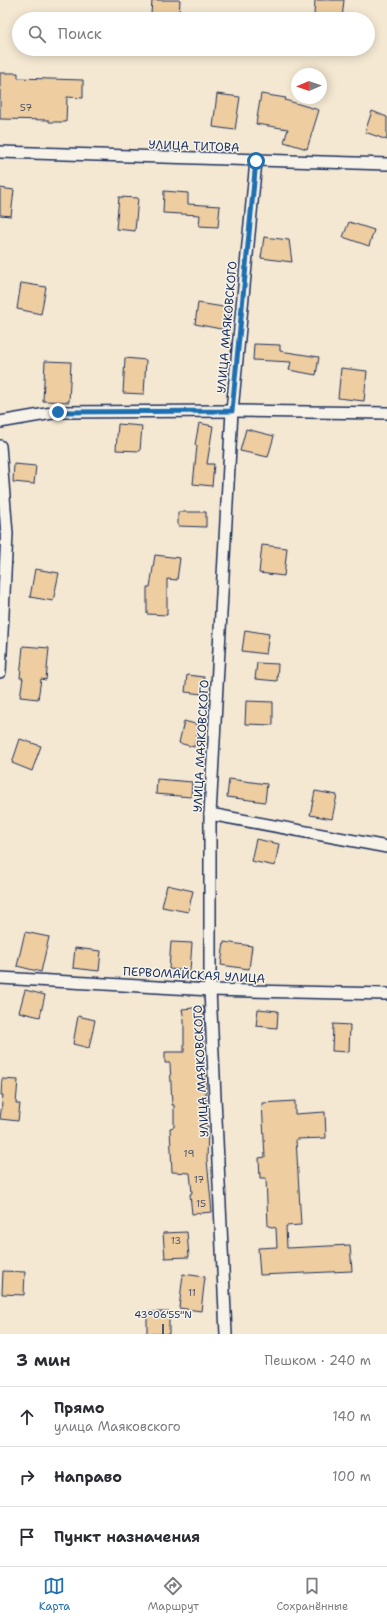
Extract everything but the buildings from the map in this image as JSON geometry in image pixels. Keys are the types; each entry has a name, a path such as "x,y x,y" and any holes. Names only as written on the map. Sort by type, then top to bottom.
{"street":[{"name":"УЛИЦА ТИТОВА","path":"0,152 387,164"},
{"name":"УЛИЦА МАЯКОВСКОГО","path":"226,1334 210,990 210,814 232,411 256,161"},
{"path":"0,422 58,412 232,411 387,413"},
{"path":"0,446 7,534 0,672"},
{"path":"210,814 387,847"},
{"name":"ПЕРВОМАЙСКАЯ УЛИЦА","path":"0,978 210,990 387,994"}],"route":[{"path":"58,412 232,411 256,161"}]}
